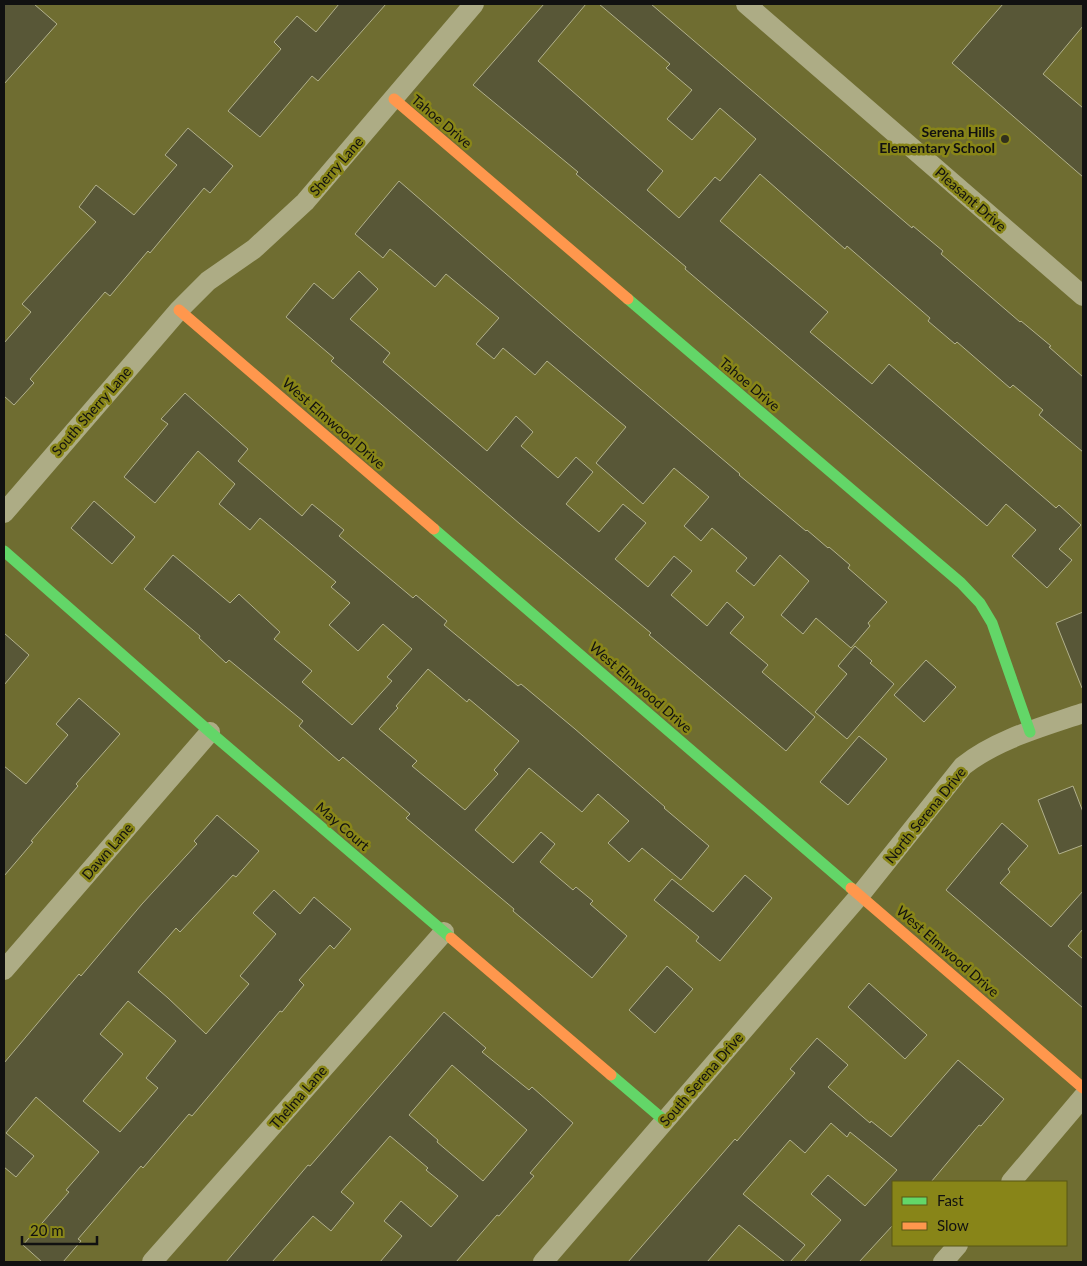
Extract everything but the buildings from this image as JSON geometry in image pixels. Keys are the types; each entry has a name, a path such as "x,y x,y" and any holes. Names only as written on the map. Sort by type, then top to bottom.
{"street":[{"name":"Sherry Lane","path":"179,310 208,281 254,249 305,202 474,4"},
{"name":"Pleasant Drive","path":"746,4 1083,296"},
{"name":"Tahoe Drive","path":"394,99 961,583 980,603 992,623 1030,732"},
{"name":"South Sherry Lane","path":"4,513 179,310"},
{"name":"West Elmwood Drive","path":"179,310 1083,1088"},
{"name":"May Court","path":"4,551 210,732 665,1120"},
{"name":"North Serena Drive","path":"860,896 963,766 979,754 1030,732 1083,713"},
{"name":"Dawn Lane","path":"4,970 210,732"},
{"name":"South Serena Drive","path":"543,1262 860,896"},
{"name":"Thelma Lane","path":"152,1262 444,932"},
{"path":"1012,1181 1083,1098"},
{"path":"943,1262 957,1246"}],"traffic: fast":[{"path":"628,299 961,583 980,603 992,623 1030,732"},
{"path":"434,529 851,888"},
{"path":"4,551 210,732 451,938"},
{"path":"611,1075 665,1121"}],"traffic: slow":[{"path":"394,99 628,299"},
{"path":"179,310 434,529"},
{"path":"851,888 1083,1088"},
{"path":"451,938 611,1075"}],"place":[{"name":"Serena Hills Elementary School","path":"1005,139"}]}
